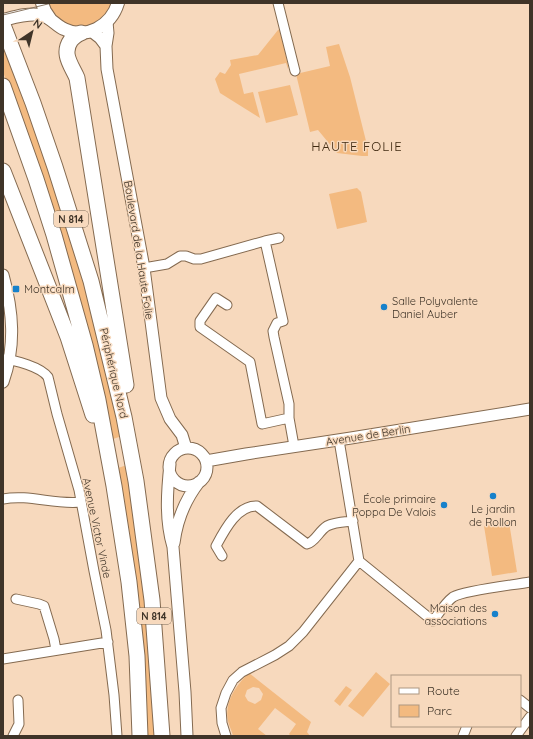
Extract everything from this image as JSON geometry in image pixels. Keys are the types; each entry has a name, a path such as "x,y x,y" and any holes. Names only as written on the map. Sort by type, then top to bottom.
{"highway":[{"name":"Périphérique Nord","path":"3,24 53,160 89,273 109,349 136,481 152,600 162,736"},
{"name":"N 814","path":"86,32 78,34 71,40 66,54 77,78 108,265 128,395 124,417"},
{"name":"Périphérique Nord","path":"3,86 36,179 70,290 87,353 106,440 129,582 137,656 140,736"},
{"name":"N 814","path":"3,170 68,337 95,422 106,440"}],"main road":[{"path":"42,3 51,20"},
{"path":"3,20 24,15 38,14 67,30 86,32 100,27 107,22 118,3"}],"street":[{"path":"278,3 295,71"},
{"name":"Boulevard de la Haute Folie","path":"107,22 108,34 106,46 106,69 144,268 161,398 170,419 182,435 186,448"},
{"path":"86,32 100,38 106,46"},
{"path":"144,268 167,264 180,256 201,259 279,238"},
{"path":"265,241 283,321 277,323 273,331 289,404 289,418 294,446"},
{"path":"3,275 7,288 12,318 12,339 6,359 3,382"},
{"path":"227,305 216,298 200,321 200,327 250,362 262,424 289,418"},
{"name":"Avenue Victor Vinde","path":"6,359 38,368 48,377 81,502 106,630 114,695 117,736"},
{"name":"Avenue de Berlin","path":"206,461 530,408"},
{"path":"339,440 359,561 433,621 448,601 455,596 530,582"},
{"path":"173,547 175,532 182,510 189,495 207,471 204,457 198,451 190,448 186,448 175,454 170,464 167,522 173,547 185,692 187,736"},
{"path":"170,464 172,476 181,484 189,486 200,482"},
{"path":"3,499 27,498 70,503 81,502"},
{"path":"222,556 216,546 225,529 236,515 251,506 257,506 307,544 311,543 326,527 335,523 353,521"},
{"path":"226,736 222,723 221,708 226,693 233,680 242,672 289,646 303,632 359,561"},
{"path":"16,599 44,606 56,650"},
{"path":"3,659 108,642"},
{"path":"13,736 19,724 18,700"},
{"path":"521,701 530,708"},
{"path":"516,736 530,717"}],"green space":[{"path":"48,3 111,3 106,13 98,21 90,25 80,27 61,21 53,13"},
{"path":"280,29 288,69 286,63 239,74 244,94 253,92 260,118 220,93 215,79 220,72 225,74 231,65 230,60 258,55"},
{"path":"3,40 27,102 94,314 122,436 113,439 16,106 3,72"},
{"path":"339,44 350,77 368,149 368,156 337,153 318,130 310,132 296,74 330,66 326,47"},
{"path":"290,85 298,115 266,123 258,92"},
{"path":"357,188 361,192 367,222 337,229 329,194"},
{"path":"124,466 128,467 143,562 156,736 146,736 118,468"},
{"path":"509,522 517,572 492,576 484,526"},
{"path":"376,672 390,684 363,717 348,706"},
{"path":"249,673 311,722 307,732 310,736 291,736 289,734 296,724 275,708 258,729 267,736 233,736 227,714 229,701 232,694","holes":["253,687 259,688 263,694 261,700 255,704 248,701 245,696 247,690"]},
{"path":"346,686 352,690 340,706 334,701"}],"tram line":[{"path":"3,15 52,3"}],"place":[{"name":"Montcalm","path":"16,289"},
{"name":"Salle Polyvalente Daniel Auber","path":"384,307"},
{"name":"Le jardin de Rollon","path":"493,496"},
{"name":"École primaire Poppa De Valois","path":"444,505"},
{"name":"Maison des associations","path":"495,614"}],"district":[{"name":"HAUTE FOLIE","path":"357,146"}]}
